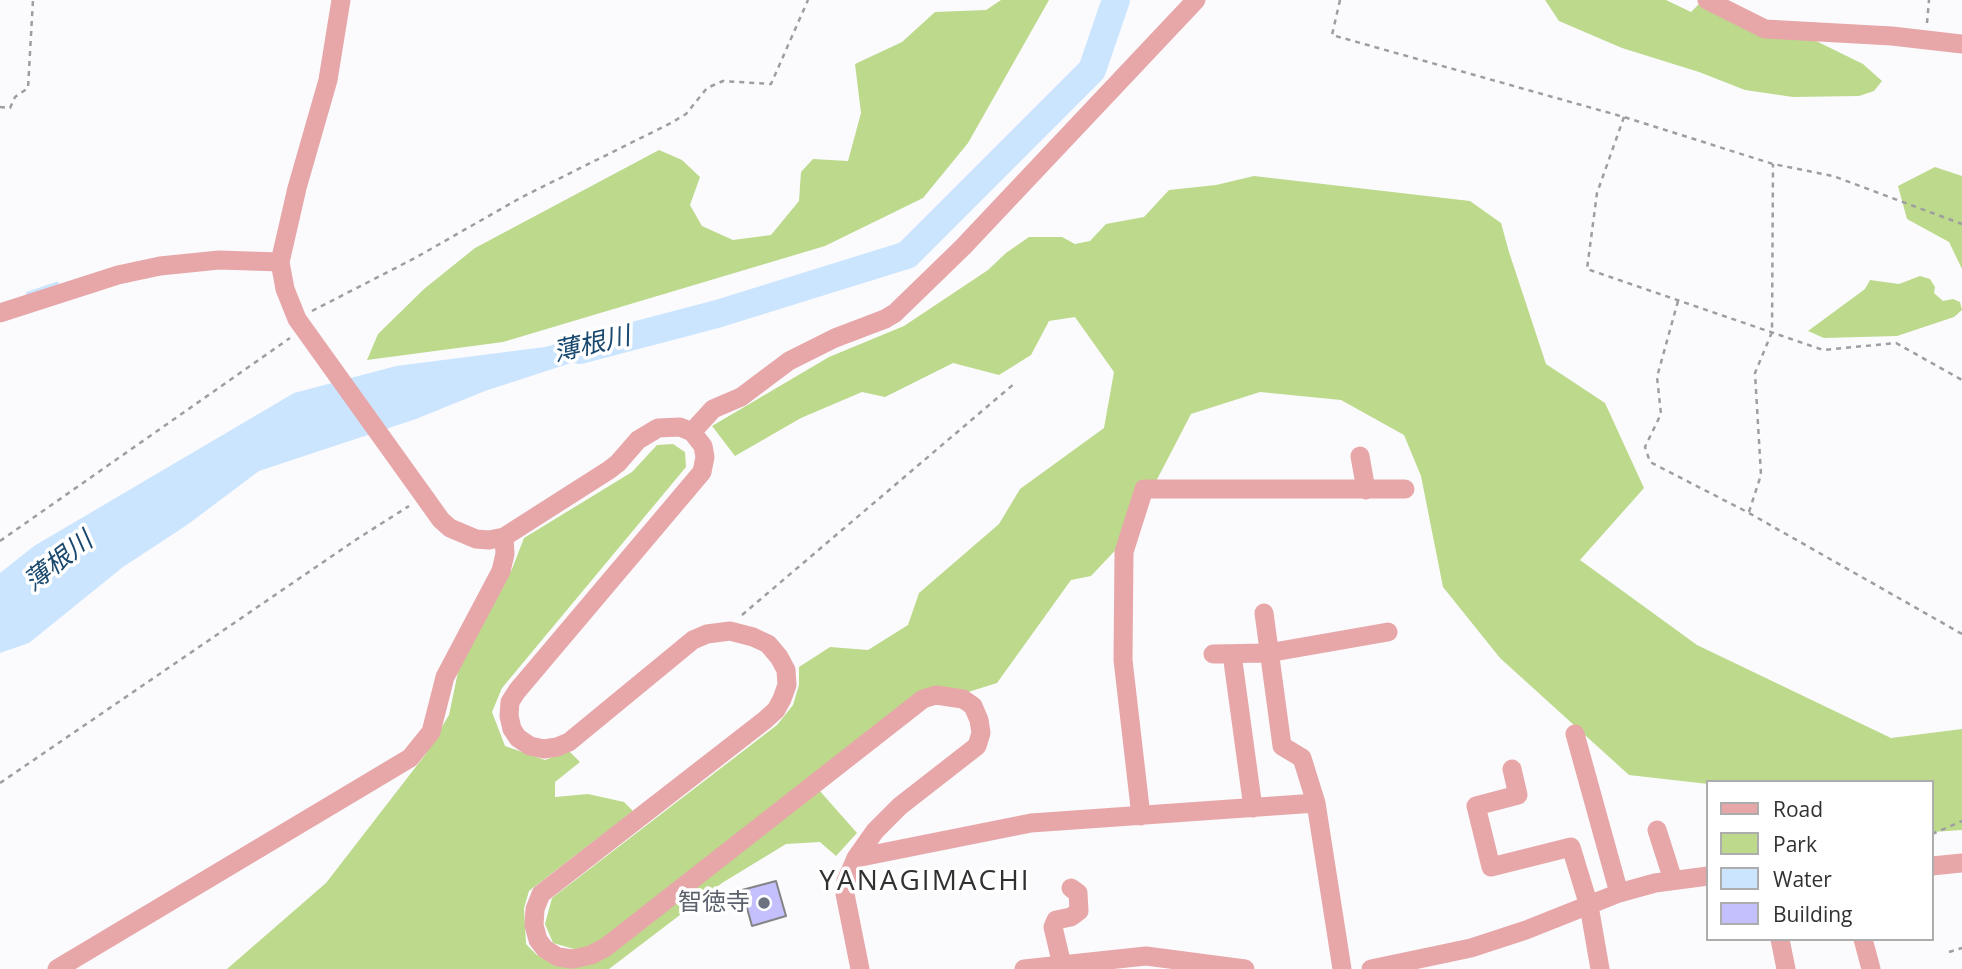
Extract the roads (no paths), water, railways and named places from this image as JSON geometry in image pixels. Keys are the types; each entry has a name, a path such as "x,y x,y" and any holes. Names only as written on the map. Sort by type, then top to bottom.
{"street":[{"path":"341,0 328,80 296,188 280,262 285,289 296,319 441,520 463,535 475,539 504,537 618,463 630,448 658,428 680,427 692,432 703,446 705,457 702,472 517,691 510,702 512,729 518,738 530,746 544,749 569,742 694,640 707,634 730,631 753,637 768,644 786,670 787,685 776,710 541,894 535,909 534,925 538,940 545,949 558,957 573,959 591,955 606,947 923,699 949,695 963,699 973,706 979,720 981,733 977,746 900,806 875,831 856,858 846,881 845,894 860,969"},
{"path":"692,432 713,409 741,397 789,361 895,313 963,247 1196,0"},
{"path":"1707,0 1766,29 1962,44"},
{"path":"0,313 118,275 160,266 219,260 280,262"},
{"path":"1360,456 1366,490"},
{"path":"1142,816 1123,660 1123,633 1124,552 1144,489 1405,489"},
{"path":"57,969 410,758 431,732 445,677 502,571 504,537"},
{"path":"1264,613 1282,746 1301,758 1316,803 1342,969"},
{"path":"1253,808 1222,654 1268,653 1388,632"},
{"path":"1575,734 1619,893"},
{"path":"1512,769 1518,795 1476,806 1491,867 1571,847 1589,906 1600,969"},
{"path":"856,858 1031,823 1316,803"},
{"path":"1657,830 1673,880"},
{"path":"1934,866 1962,863"},
{"path":"1371,969 1471,948 1526,930 1619,893 1673,880 1706,876"},
{"path":"1062,965 1053,927 1056,920 1071,917 1079,911 1079,893 1071,888"},
{"path":"1780,941 1786,969"},
{"path":"1864,941 1871,969"},
{"path":"1024,969 1146,956 1208,967 1245,969"}],"water":[{"path":"620,327 611,350 485,391 416,419 259,471 187,525 123,567 29,643 0,653 0,573 34,546 294,393 396,366 545,347"}],"waterway":[{"name":"薄根川","path":"580,350 717,314 907,255 1092,70 1116,0"},
{"path":"28,294 57,284"}],"place":[{"name":"智徳寺","path":"764,903"}],"district":[{"name":"YANAGIMACHI","path":"925,882"}]}
